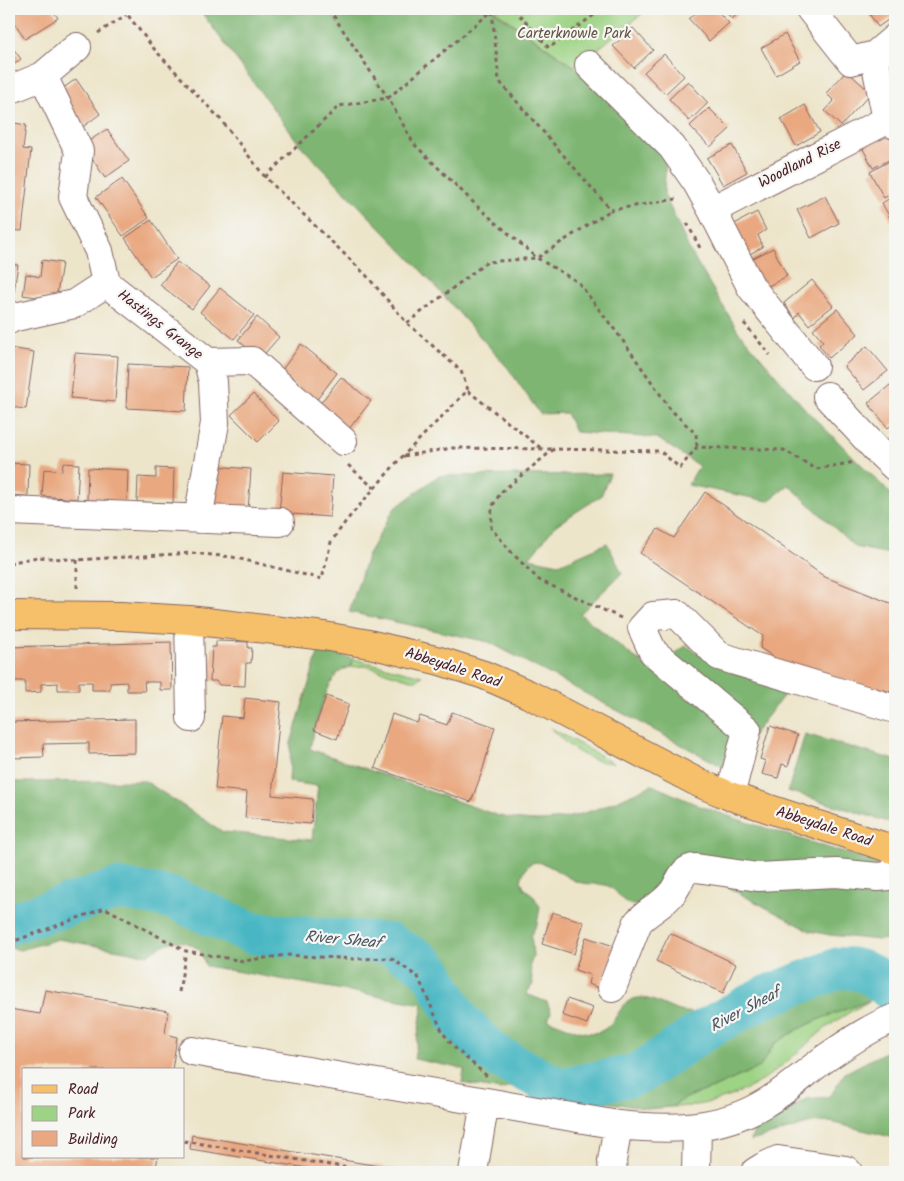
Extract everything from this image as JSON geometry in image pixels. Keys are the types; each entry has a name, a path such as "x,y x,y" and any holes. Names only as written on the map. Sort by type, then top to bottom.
{"main road":[{"name":"Abbeydale Road","path":"9,615 154,617 189,620 324,636 369,644 440,661 484,674 528,694 663,765 730,796 895,850"}],"street":[{"path":"810,9 851,61 885,47"},
{"path":"9,90 43,76 77,47"},
{"path":"885,47 876,65 891,122"},
{"path":"589,66 672,147 697,183 751,287 814,366"},
{"name":"Hastings Grange","path":"43,76 79,151 73,197 99,251 106,283 208,362 213,382 215,423 198,519"},
{"name":"Woodland Rise","path":"712,210 891,122"},
{"name":"Hastings Grange","path":"9,320 74,304 106,283"},
{"path":"208,362 252,362 343,441"},
{"path":"827,396 877,459"},
{"path":"9,511 280,522"},
{"path":"730,796 747,730 653,652 642,628 653,616 677,614 719,656 895,709"},
{"path":"189,620 191,718"},
{"path":"612,988 638,922 644,915 667,900 682,875 690,869 696,868 758,877 836,873 878,877 888,876 895,870"},
{"path":"192,1052 488,1090 618,1125 668,1129 698,1128 734,1118 765,1104 832,1054 885,1023"},
{"path":"473,1172 488,1090"},
{"path":"613,1172 612,1161 618,1125"},
{"path":"696,1172 698,1128"},
{"path":"755,1172 778,1160 846,1170 848,1172"}],"path":[{"path":"329,9 388,98 414,144 478,207 538,258 578,282 621,338 670,409 696,434 697,447 680,468 660,451 452,448 403,456"},
{"path":"265,177 339,106 388,98 492,11 499,9"},
{"path":"514,9 549,48 602,9"},
{"path":"492,11 499,81 612,210"},
{"path":"77,47 126,15"},
{"path":"407,324 487,262 538,258 612,210 676,199 680,207"},
{"path":"684,215 700,248"},
{"path":"743,320 771,356"},
{"path":"468,390 542,449"},
{"path":"697,447 784,450 816,469 877,459"},
{"path":"554,449 501,492 492,507 491,528 539,580 642,628"},
{"path":"77,560 77,616"},
{"path":"9,943 104,908 186,951 242,961 286,955 354,959 391,958 418,977 443,1033 488,1090"},
{"path":"178,992 186,951"},
{"path":"185,1141 374,1172"}],"green space":[{"path":"199,9 491,9 575,67 629,123 666,156 664,194 690,251 738,331 806,410 895,498 895,555 855,547 789,485 768,501 688,485 699,466 657,438 575,432 566,413 540,414 508,368 417,266 300,145"},
{"name":"Carterknowle Park","path":"493,9 648,9 575,67"},
{"path":"610,474 601,496 556,525 529,558 559,564 607,543 622,573 580,614 649,669 686,646 728,671 787,691 727,769 489,642 349,612 368,554 394,509 438,476"},
{"path":"319,650 354,659 351,667 337,674 328,689 310,749 496,815 522,820 556,820 573,816 605,806 652,785 700,806 734,818 895,869 895,938 879,940 810,931 733,890 719,880 698,877 639,905 633,905 625,902 608,886 578,882 545,864 537,862 531,864 525,870 521,881 540,907 537,924 531,935 533,956 530,965 533,984 526,994 547,1002 551,1012 548,1020 575,1030 592,1033 607,1027 625,1004 638,998 650,999 685,1012 712,1012 764,1005 835,976 851,980 873,999 820,1019 795,1031 774,1044 760,1067 688,1097 671,1107 650,1109 510,1087 500,1090 462,1083 464,1069 414,1059 423,1004 206,966 200,950 185,943 173,942 147,955 58,939 20,950 9,947 9,782 145,781 223,832 312,840 318,786 289,782 291,743"},
{"path":"354,659 422,676 417,680 411,680 366,666 351,667"},
{"path":"551,728 613,763 595,760 578,752"},
{"path":"805,734 895,760 895,824 788,791"},
{"path":"873,999 833,1023 778,1069 748,1088 711,1102 671,1107 688,1097 760,1067 774,1044 795,1031 822,1018"},
{"path":"895,1047 895,1138 830,1122 811,1123 751,1141 754,1130 806,1099 831,1095 845,1073"}],"building":[{"path":"9,9 52,9 58,18 25,39 9,14"},
{"path":"700,9 715,9 729,23 709,41 689,19"},
{"path":"723,9 743,9 732,19"},
{"path":"866,9 895,9 895,15 878,27"},
{"path":"633,28 653,50 634,68 613,46"},
{"path":"785,34 800,61 776,75 761,48"},
{"path":"9,43 21,59 9,68"},
{"path":"664,54 684,76 665,94 644,72"},
{"path":"847,71 871,93 841,126 825,111 834,101 826,93"},
{"path":"76,79 100,114 80,129 55,94"},
{"path":"688,81 708,103 689,121 669,99"},
{"path":"805,105 820,132 796,146 781,119"},
{"path":"709,108 730,129 710,147 690,126"},
{"path":"9,122 26,125 23,149 31,150 22,231 9,230"},
{"path":"107,129 129,161 105,178 83,145"},
{"path":"891,130 895,139 895,157 873,168 861,145"},
{"path":"732,145 747,172 723,185 707,158"},
{"path":"895,158 895,192 884,198 870,172"},
{"path":"122,179 149,218 123,236 96,197"},
{"path":"895,195 895,227 882,203"},
{"path":"825,196 839,223 811,238 797,210"},
{"path":"757,212 766,230 758,235 763,247 742,258 727,228"},
{"path":"151,220 177,259 151,277 125,238"},
{"path":"773,248 787,276 761,290 744,263"},
{"path":"42,260 62,263 56,300 23,295 26,274 40,277"},
{"path":"177,262 210,286 192,309 160,285"},
{"path":"9,264 18,265 12,302 9,302"},
{"path":"812,280 833,306 809,325 799,312 795,318 784,303"},
{"path":"220,288 254,315 234,339 200,312"},
{"path":"837,309 858,334 829,358 819,345 823,341 813,329"},
{"path":"257,317 279,337 260,359 238,340"},
{"path":"301,344 337,373 315,402 279,374"},
{"path":"867,346 888,371 864,390 844,366"},
{"path":"9,348 34,352 26,409 9,407"},
{"path":"75,353 118,356 115,402 71,398"},
{"path":"128,364 188,367 186,411 126,408"},
{"path":"341,377 371,401 348,430 318,406"},
{"path":"895,381 895,422 888,428 868,403"},
{"path":"253,394 279,421 258,442 231,415"},
{"path":"9,463 29,464 28,496 9,495"},
{"path":"63,463 79,464 77,499 42,496 44,469 62,471"},
{"path":"216,466 251,469 248,511 213,508"},
{"path":"88,468 128,470 127,502 87,500"},
{"path":"156,468 174,469 173,503 137,502 138,477 156,478"},
{"path":"283,472 333,476 330,517 279,513"},
{"path":"705,492 825,577 895,605 895,693 786,665 760,648 763,636 640,553 658,529 674,538"},
{"path":"216,641 248,642 248,648 252,648 251,663 246,663 245,686 219,685 216,681 210,681 212,647 216,647"},
{"path":"171,642 172,690 160,690 160,682 144,682 145,691 127,691 127,682 110,683 110,690 92,690 92,682 79,682 79,690 58,690 58,683 41,684 41,692 25,693 25,681 9,681 9,647"},
{"path":"326,696 349,704 337,739 314,730"},
{"path":"245,698 281,702 272,795 313,799 311,824 245,818 247,792 215,789 222,716 243,718"},
{"path":"452,712 495,727 471,802 375,768 392,714 417,723 420,716 447,725"},
{"path":"135,719 135,753 89,754 89,743 43,744 44,757 12,758 12,776 9,776 9,722"},
{"path":"770,726 798,735 788,766 782,764 778,778 762,774 766,761 760,759"},
{"path":"552,912 584,922 574,954 542,944"},
{"path":"670,933 736,964 723,993 656,961"},
{"path":"586,937 617,947 599,988 588,984 590,975 575,970"},
{"path":"45,990 168,1011 165,1034 177,1037 172,1068 22,1068 22,1158 158,1158 155,1172 9,1172 9,1009 40,1014"},
{"path":"567,999 593,1008 587,1024 562,1015"},
{"path":"192,1135 409,1172 332,1172 190,1149"}],"waterway":[{"name":"River Sheaf","path":"9,924 118,889 172,898 252,933 389,944 420,961 427,967 433,974 459,1020 489,1050 556,1087 565,1088 631,1076 645,1070 704,1030 760,999 839,968 856,969 870,974 895,994"}]}
